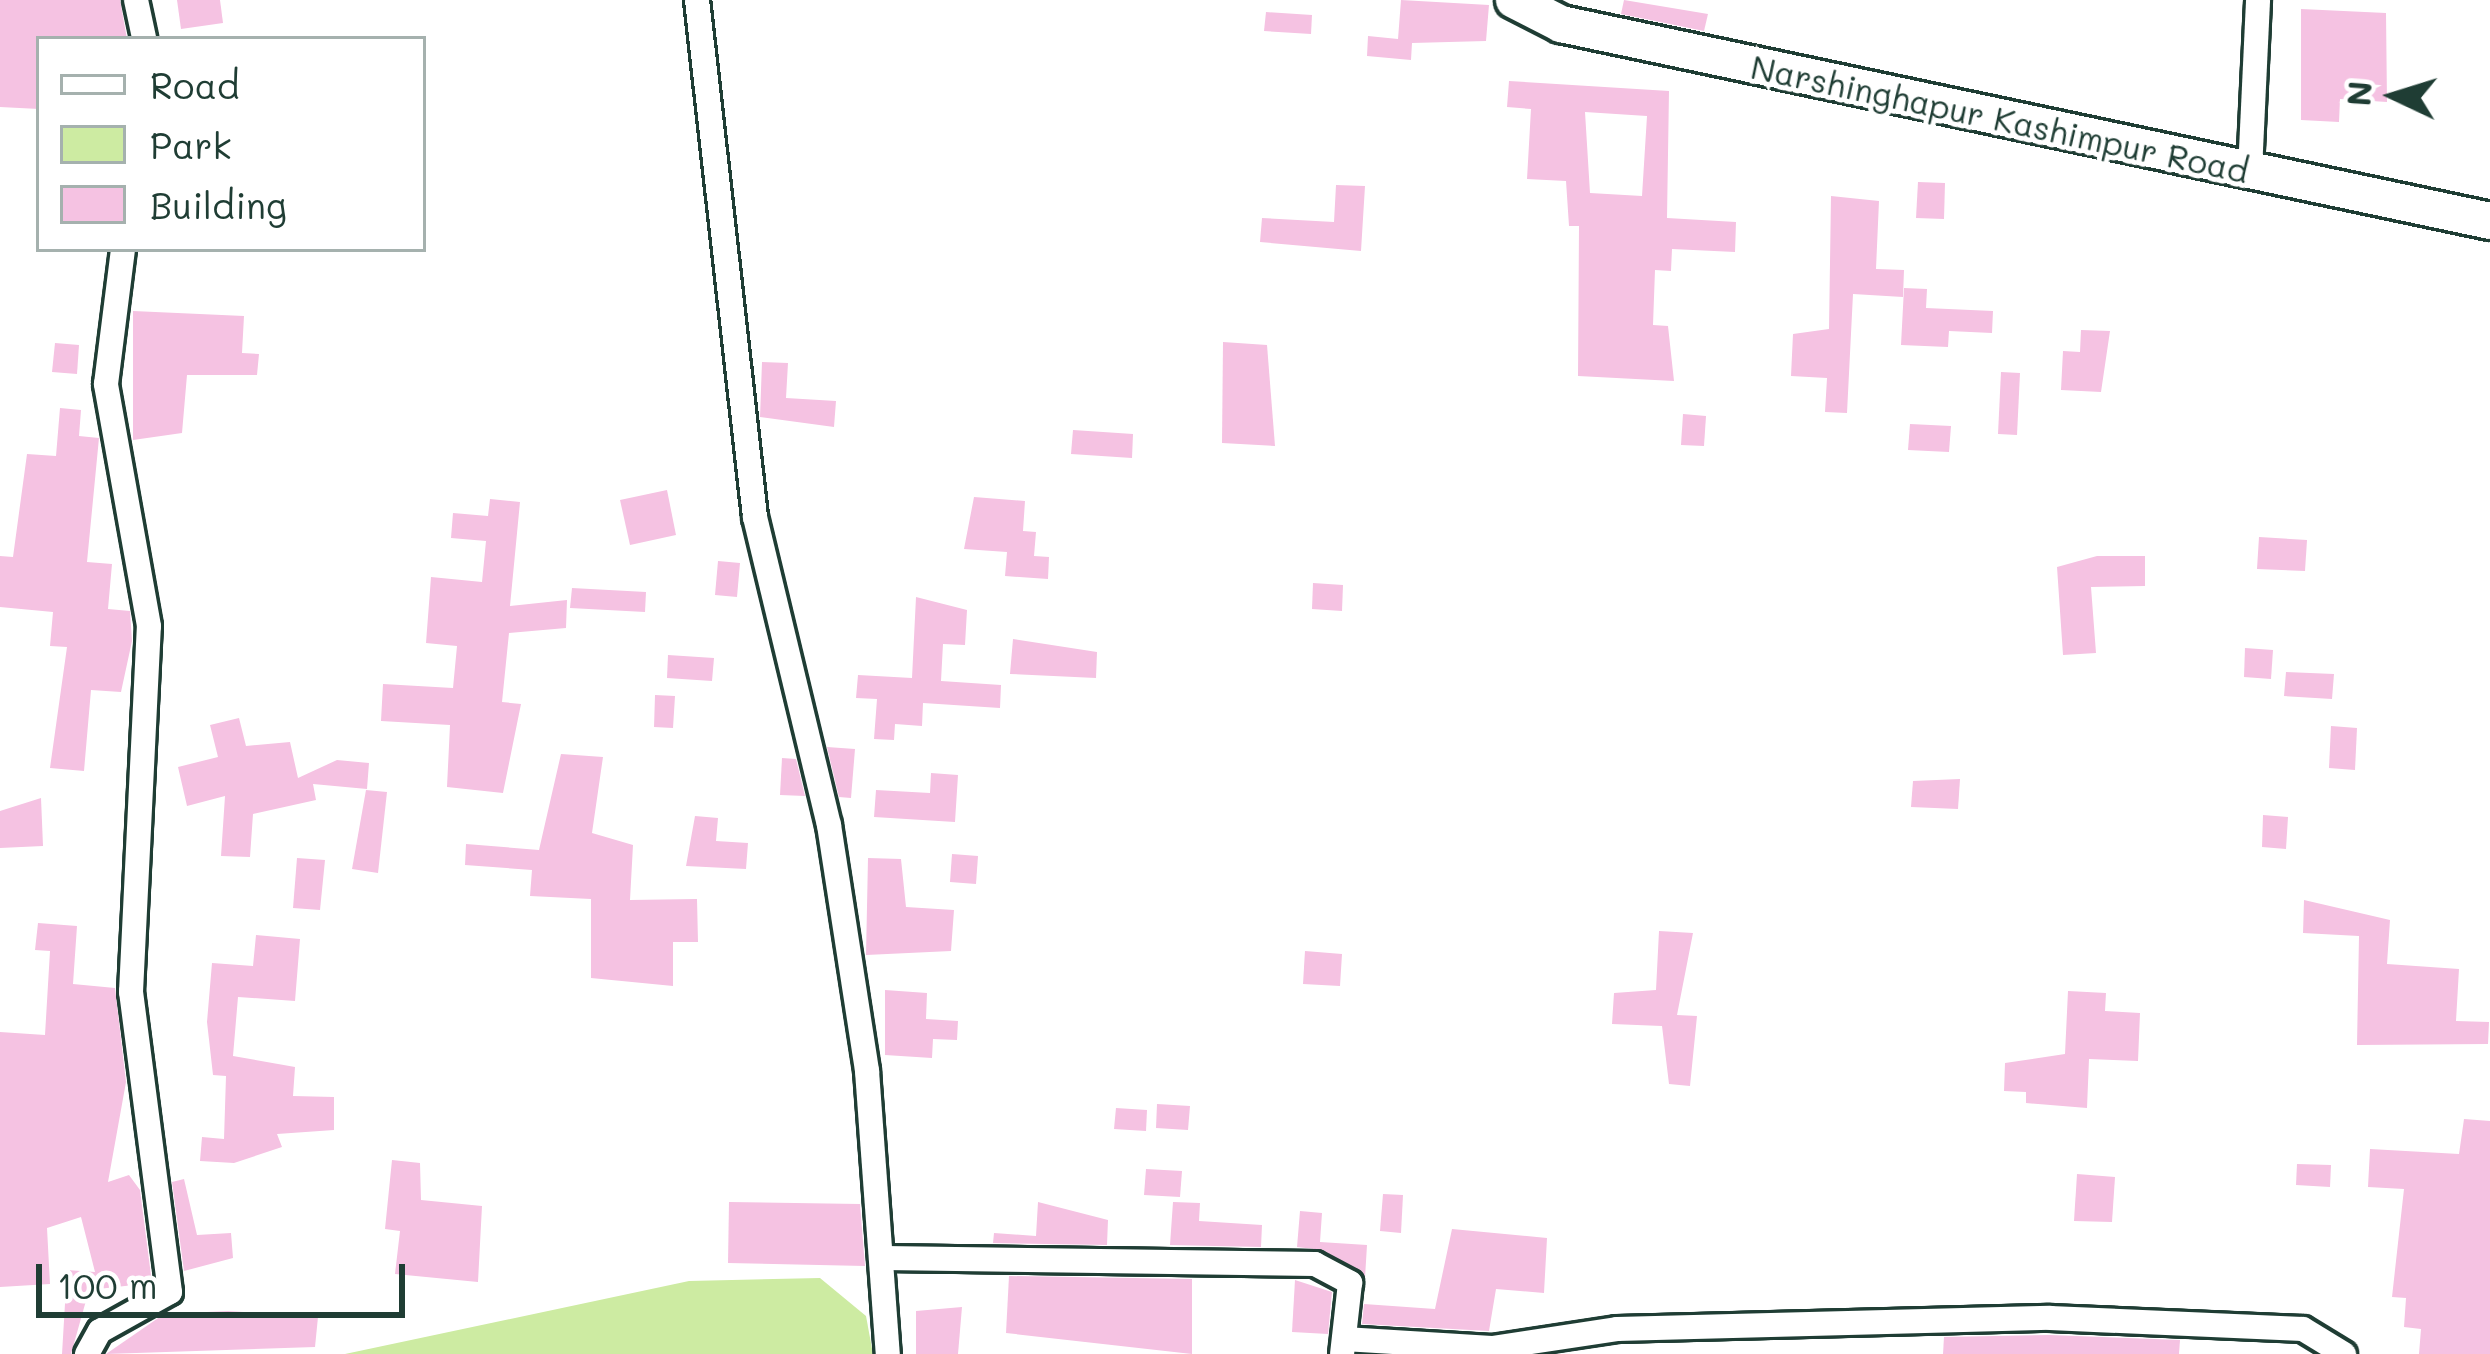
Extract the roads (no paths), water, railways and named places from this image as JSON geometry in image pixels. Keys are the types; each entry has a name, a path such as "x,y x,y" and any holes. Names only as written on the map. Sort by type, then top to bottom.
{"street":[{"path":"136,0 143,36"},
{"path":"697,0 755,517 829,825 884,1258 887,1354"},
{"name":"Narshinghapur Kashimpur Road","path":"1514,0 1561,24 2490,221"},
{"path":"2250,171 2258,0"},
{"path":"87,1354 100,1331 170,1292 131,992 149,626 106,384 123,252"},
{"path":"884,1258 1315,1264 1350,1282 1343,1346 1492,1348 1618,1329 2073,1318 2302,1329 2344,1354"}]}
